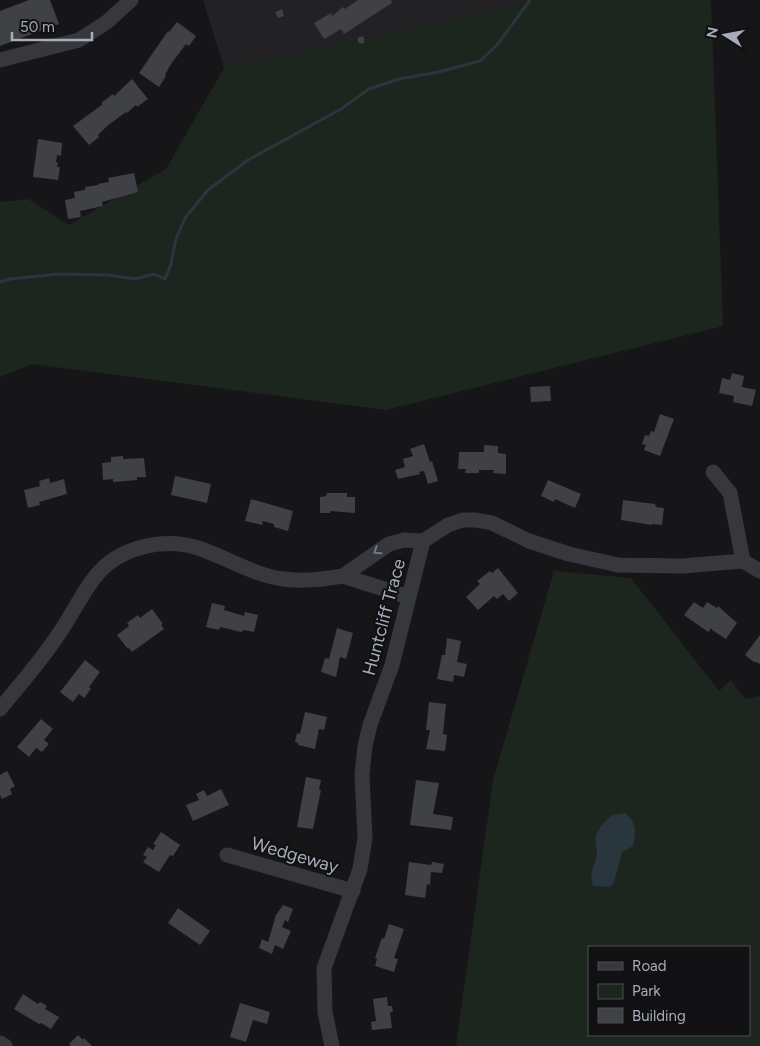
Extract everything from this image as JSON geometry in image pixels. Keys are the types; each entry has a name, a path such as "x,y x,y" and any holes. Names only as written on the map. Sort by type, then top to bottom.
{"street":[{"path":"0,60 79,40 107,22 131,0"},
{"path":"714,472 730,494 744,561 760,571"},
{"name":"Huntcliff Trace","path":"332,1046 325,1012 324,968 360,869 365,838 362,775 365,746 370,724 392,665 424,541 448,525 463,520 476,520 492,523 514,535 537,544 569,554 618,565 683,566 744,561"},
{"path":"343,576 389,544 404,540 424,541"},
{"path":"0,710 56,638 95,576 110,562 127,552 153,544 177,543 198,548 263,574 282,579 310,580 343,576 409,597"},
{"name":"Wedgeway","path":"227,855 353,890"},
{"path":"0,1043 5,1046"}],"shaded area":[{"path":"203,0 536,0 471,16 224,68"},
{"path":"625,813 632,820 635,828 633,846 622,852 614,882 610,887 593,886 591,875 597,854 595,837 601,826 612,815"}],"green space":[{"path":"536,0 711,0 723,326 386,410 32,364 0,377 0,202 28,199 69,225 166,169 224,68 471,16"},
{"path":"554,571 631,578 719,691 731,680 745,699 760,696 760,1046 456,1046 493,780"}],"building":[{"path":"29,0 50,0 59,24 0,46 0,11"},
{"path":"358,0 391,0 392,3 344,34 341,29 324,39 314,23 331,13 332,16 343,7 345,9"},
{"path":"282,9 284,16 278,18 275,12"},
{"path":"177,22 196,36 189,46 186,44 171,64 159,87 139,73 168,31"},
{"path":"361,37 364,40 361,43 358,40"},
{"path":"132,79 148,99 137,107 136,105 107,126 98,135 99,137 89,145 73,126 103,104 101,103 113,94 114,96"},
{"path":"38,139 62,143 61,156 57,155 56,162 58,163 57,167 60,167 58,180 33,177"},
{"path":"134,173 138,192 102,202 103,206 80,211 81,217 68,219 65,200 75,198 74,192 85,190 85,187 109,182 108,178"},
{"path":"732,373 744,376 742,387 756,390 752,406 733,402 734,396 719,393 722,378 730,380"},
{"path":"550,386 551,401 531,402 530,387"},
{"path":"660,414 674,419 660,456 644,450 646,445 642,444 645,435 649,436 651,431 654,432"},
{"path":"424,444 438,481 428,484 424,471 419,472 420,474 398,479 395,470 405,467 403,459 413,456 410,449"},
{"path":"484,445 498,446 498,453 506,454 506,474 493,473 494,470 479,470 479,473 465,473 466,469 458,469 459,452 484,452"},
{"path":"123,456 123,459 144,458 146,477 137,477 137,480 113,482 113,479 103,480 102,463 111,462 111,457"},
{"path":"175,476 211,484 207,503 171,495"},
{"path":"49,478 50,483 64,479 67,494 39,502 40,505 28,508 24,490 40,486 39,481"},
{"path":"548,480 581,494 575,508 555,499 554,502 541,496"},
{"path":"327,493 347,493 347,497 355,497 355,513 330,511 330,513 320,513 320,497 326,496"},
{"path":"251,499 293,511 288,531 263,521 262,525 245,521"},
{"path":"623,500 655,504 656,507 664,508 662,525 621,520"},
{"path":"498,568 518,593 509,601 503,594 497,599 494,596 478,610 466,597 480,584 477,581 490,571 492,573"},
{"path":"694,602 703,608 707,602 717,608 718,606 737,623 726,639 712,630 712,628 708,632 684,615"},
{"path":"212,603 225,606 224,610 244,616 245,612 258,615 254,632 244,630 241,632 220,627 219,630 206,627"},
{"path":"152,609 163,624 161,625 164,629 132,652 117,635 129,626 127,623 138,615 140,618"},
{"path":"337,628 353,633 346,659 340,657 336,677 321,672 325,658 329,659"},
{"path":"760,635 760,664 745,655"},
{"path":"447,638 461,641 457,662 467,664 464,677 454,675 453,682 437,679 442,655 445,655"},
{"path":"85,660 100,672 89,687 91,689 84,698 79,694 73,702 60,692"},
{"path":"429,702 446,704 443,734 447,735 445,751 426,749 430,730 426,730"},
{"path":"305,712 327,717 324,730 319,729 315,749 298,745 295,742 297,733 300,734"},
{"path":"41,719 53,729 44,740 49,744 42,752 36,748 29,757 17,747"},
{"path":"7,771 15,786 10,789 12,794 2,799 0,795 0,775"},
{"path":"306,777 321,780 319,790 321,790 313,829 297,827"},
{"path":"416,780 439,783 433,814 453,817 451,830 410,825"},
{"path":"221,789 229,805 193,821 186,805 199,800 196,794 204,790 207,796"},
{"path":"161,832 180,845 173,856 170,855 159,872 143,862 147,857 143,855 148,847 153,850 156,845 153,844"},
{"path":"409,862 431,865 432,862 444,864 442,873 431,872 430,885 427,884 425,898 405,895"},
{"path":"283,905 293,909 288,922 285,920 282,927 291,931 283,949 275,945 272,954 259,948 262,939 268,942 276,915"},
{"path":"178,908 210,931 200,945 168,923"},
{"path":"389,924 404,929 394,958 398,959 394,972 375,966 377,959 375,958"},
{"path":"23,994 38,1004 40,1002 47,1006 45,1009 59,1017 51,1029 14,1009"},
{"path":"387,997 388,1006 392,1006 393,1012 390,1012 392,1028 372,1030 371,1022 376,1021 373,999"},
{"path":"240,1003 270,1012 267,1024 253,1020 246,1042 230,1037"},
{"path":"78,1035 92,1046 71,1046 69,1044"}],"waterway":[{"path":"0,282 10,279 59,274 108,275 135,279 154,274 165,279 171,264 176,239 185,218 208,190 248,160 341,109 369,89 399,79 439,72 480,61 497,45 530,0"}]}
